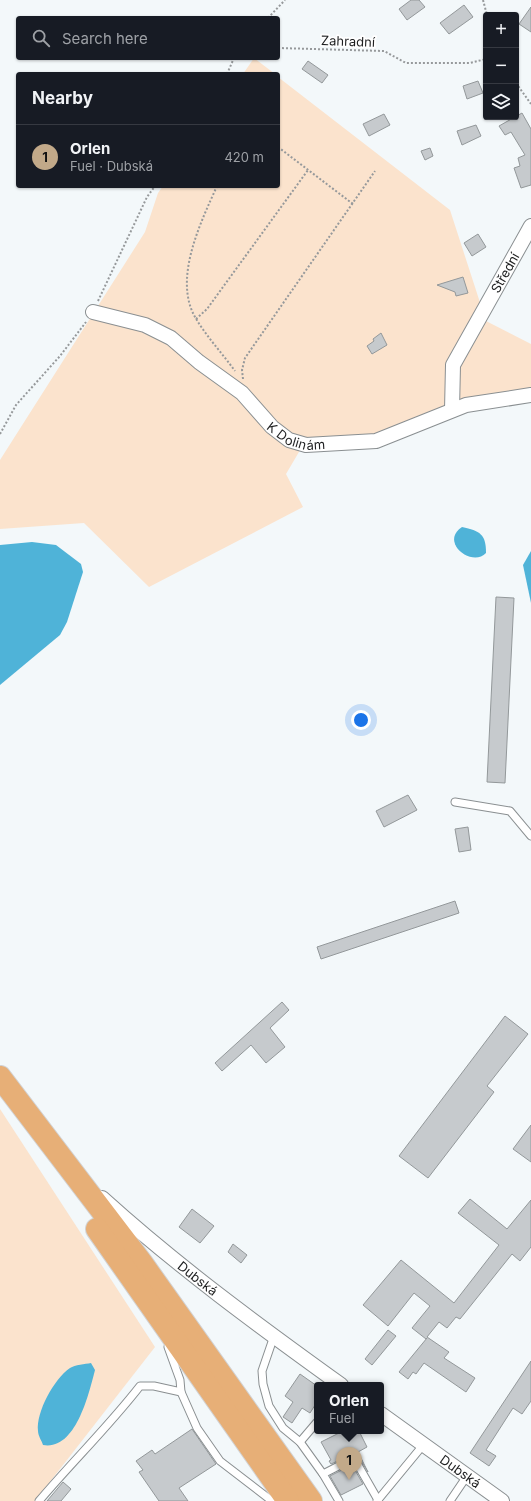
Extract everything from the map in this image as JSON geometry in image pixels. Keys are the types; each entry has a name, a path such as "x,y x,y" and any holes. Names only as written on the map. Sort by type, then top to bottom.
{"highway":[{"path":"0,1077 64,1160 201,1345 310,1501"},
{"path":"0,1092 127,1270 288,1501"}],"street":[{"name":"Střední","path":"452,410 453,365 531,226"},
{"name":"K Dolinám","path":"93,312 145,325 171,338 199,362 242,393 272,427 289,440 306,445 376,441 466,405 531,395"},
{"name":"Dubská","path":"64,1160 139,1232 274,1336 337,1382"},
{"name":"Dubská","path":"384,1416 502,1501"}],"lane":[{"path":"455,802 510,811 531,836"},
{"path":"127,1270 134,1295 138,1301"},
{"path":"274,1336 262,1371 263,1384 269,1406 283,1428 300,1442 323,1474 339,1501"},
{"path":"162,1338 170,1350 180,1380 182,1392 197,1428 220,1461 272,1501"},
{"path":"39,1501 72,1462 115,1419 140,1386 154,1386 182,1392"},
{"path":"300,1442 314,1426"},
{"path":"323,1474 354,1458 378,1501 424,1444"},
{"path":"450,1501 467,1476"}],"path":[{"path":"270,16 285,0"},
{"path":"483,0 486,12"},
{"name":"Zahradní","path":"280,48 384,51 406,63 470,63 483,60"},
{"path":"228,72 233,60"},
{"path":"517,84 531,104"},
{"path":"280,149 353,204"},
{"path":"196,319 207,309 308,170"},
{"path":"243,382 242,370 245,358 376,171"},
{"path":"216,188 192,246 187,276 188,296 196,319 232,367"}],"shaded area":[{"path":"253,60 257,60 272,72 244,72"},
{"path":"280,79 450,210 486,321 531,344 531,390 375,435 306,440 286,474 303,507 149,587 84,523 0,529 0,460 145,232 158,193 162,188 280,188"},
{"path":"0,1109 155,1347 35,1501 0,1501"}],"water":[{"path":"462,527 481,534 485,541 486,553 480,557 473,557 460,551 454,540 456,533"},
{"path":"32,542 56,545 81,564 83,572 67,622 60,635 0,685 0,545"},
{"path":"531,551 531,603 523,565"},
{"path":"91,1363 95,1370 89,1392 85,1405 72,1430 64,1439 54,1444 43,1445 38,1433 38,1423 47,1396 58,1380 70,1368 77,1365"}],"building":[{"path":"411,0 419,0 425,7 407,20 399,9"},
{"path":"464,5 473,17 449,34 440,23"},
{"path":"531,7 531,32 519,24"},
{"path":"308,61 328,75 322,83 302,69"},
{"path":"478,81 483,93 467,99 463,86"},
{"path":"522,113 531,129 531,185 521,188 514,168 520,166 518,158 525,155 511,132 505,135 499,126 510,120 519,120 519,115"},
{"path":"384,114 390,125 369,136 363,124"},
{"path":"476,125 481,136 462,145 457,131"},
{"path":"430,148 433,156 425,160 421,151"},
{"path":"478,234 486,247 472,256 464,243"},
{"path":"463,277 468,293 456,296 455,292 437,285"},
{"path":"381,333 387,345 372,354 367,346"},
{"path":"496,597 514,598 505,783 487,782"},
{"path":"408,795 417,810 384,827 376,811"},
{"path":"468,827 471,850 459,852 455,829"},
{"path":"455,901 459,913 321,959 317,947"},
{"path":"282,1002 289,1010 270,1028 285,1047 266,1063 251,1045 222,1071 215,1063"},
{"path":"505,1016 528,1034 487,1086 494,1092 428,1178 399,1156"},
{"path":"531,1125 531,1162 513,1149"},
{"path":"470,1199 507,1229 531,1200 531,1247 520,1261 512,1254 460,1319 456,1317 447,1328 439,1322 427,1337 449,1352 444,1358 475,1378 466,1392 424,1363 416,1374 413,1372 408,1379 399,1372 427,1338 426,1339 412,1328 430,1306 414,1293 388,1326 363,1305 401,1260 454,1303 499,1245 458,1213"},
{"path":"192,1209 214,1226 200,1243 179,1227"},
{"path":"233,1244 247,1255 241,1263 228,1252"},
{"path":"388,1330 396,1336 372,1365 365,1359"},
{"path":"531,1361 531,1401 522,1414 513,1408 486,1450 496,1456 489,1466 470,1453"},
{"path":"300,1374 314,1384 314,1407 310,1413 302,1408 292,1423 283,1417 293,1402 285,1396"},
{"path":"192,1429 216,1464 179,1488 188,1501 159,1501 139,1472 143,1470 136,1461 152,1450 155,1454"},
{"path":"337,1434 360,1434 367,1447 358,1452 368,1472 355,1453 331,1464 329,1461 331,1460 321,1442"},
{"path":"352,1465 363,1484 341,1495 330,1476"},
{"path":"63,1482 71,1489 61,1501 47,1501"}],"place":[{"name":"Orlen","path":"349,1480"}]}
